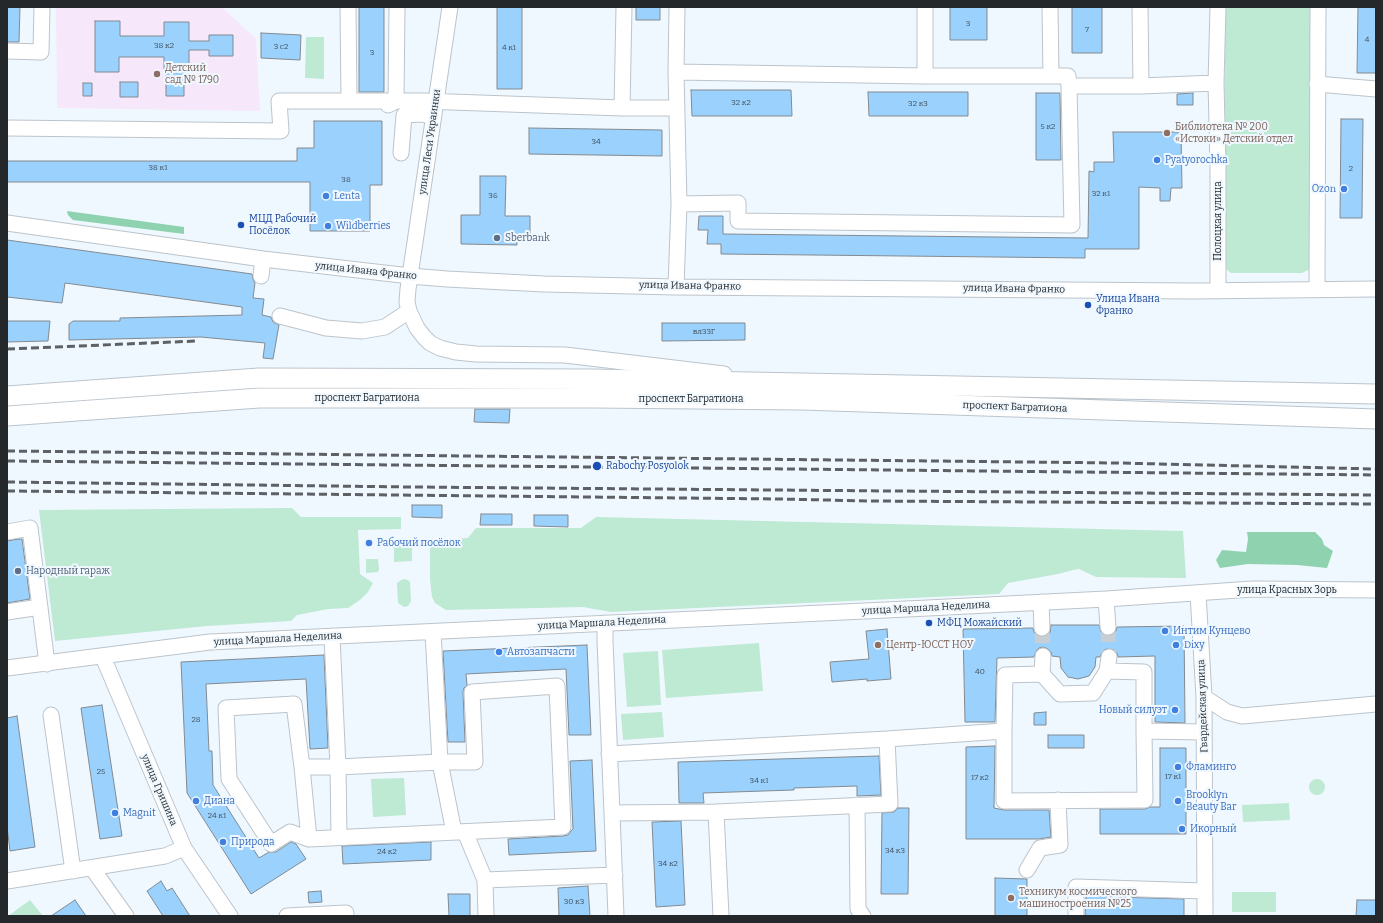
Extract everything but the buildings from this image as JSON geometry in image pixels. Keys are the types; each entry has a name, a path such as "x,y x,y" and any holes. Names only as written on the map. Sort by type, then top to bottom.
{"main road":[{"name":"проспект Багратиона","path":"7,396 259,378 593,379 804,382 1376,394"},
{"name":"проспект Багратиона","path":"7,416 259,398 593,398 802,400 1376,419"}],"street":[{"path":"7,51 41,52 42,7"},
{"path":"348,7 349,101"},
{"path":"396,101 397,7"},
{"name":"улица Леси Украинки","path":"409,311 407,302 410,276 450,7"},
{"path":"622,108 624,7"},
{"path":"676,287 679,204 676,72 677,7"},
{"path":"925,7 925,76"},
{"path":"1050,7 1051,76"},
{"path":"1140,7 1141,86"},
{"name":"Полоцкая улица","path":"1218,7 1216,83 1218,166 1218,291"},
{"path":"1317,290 1318,7"},
{"path":"676,72 925,76 1068,76 1072,225 738,221 738,203 679,204"},
{"path":"1069,86 1141,86 1216,83"},
{"path":"1317,84 1376,89"},
{"path":"7,128 281,131 279,101 396,101 434,109 677,108"},
{"path":"380,109 396,101"},
{"path":"402,153 404,115 421,114 434,109"},
{"name":"улица Ивана Франко","path":"7,223 263,259 410,276 544,284 676,287 1218,291 1376,289"},
{"path":"261,276 263,259"},
{"path":"280,319 326,328 362,331 385,327 409,311 417,328 430,343 440,348 456,352 476,354 565,355 804,382"},
{"path":"7,532 30,528 47,664"},
{"name":"улица Красных Зорь","path":"1198,593 1253,589 1376,590"},
{"name":"улица Маршала Неделина","path":"7,668 210,642 1106,599 1198,593"},
{"name":"Гвардейская улица","path":"1198,593 1204,697 1205,916"},
{"path":"1106,599 1108,627"},
{"path":"1041,602 1042,628"},
{"path":"7,612 40,607"},
{"path":"605,623 616,916"},
{"path":"433,632 440,762 459,832 485,880 486,916"},
{"path":"332,636 338,767 339,837"},
{"name":"улица Гришина","path":"103,656 184,848 230,916"},
{"path":"1042,674 1005,675 1004,801 1145,800 1144,672 1108,664 1092,693 1060,694 1042,674 1043,656"},
{"path":"302,767 475,762 472,692 557,686 563,827 309,839 290,832 272,844 229,779 226,708 294,704 309,839"},
{"path":"1204,697 1227,712 1242,716 1376,704"},
{"path":"51,715 73,871"},
{"path":"1144,731 1204,732"},
{"path":"609,754 1004,732"},
{"path":"612,813 716,812 890,804 887,739"},
{"path":"1027,870 1040,848 1060,845 1058,800"},
{"path":"857,805 858,909 863,916"},
{"path":"716,812 721,916"},
{"path":"7,881 165,856 184,848"},
{"path":"92,868 126,916"},
{"path":"485,880 615,875"},
{"path":"1076,916 1076,887 1205,891"},
{"path":"287,916 346,913 346,916"}],"shaded area":[{"name":"Детский сад № 1790","path":"56,7 222,7 256,39 260,111 57,108"}],"green space":[{"path":"1225,7 1313,7 1310,269 1302,273 1231,273 1223,267"},
{"path":"306,37 324,37 324,79 305,78"},
{"path":"67,211 184,227 184,234 73,220 68,215"},
{"path":"292,508 301,517 401,517 401,529 358,530 360,574 373,583 368,592 360,600 348,608 328,609 297,615 291,621 207,626 55,641 39,510"},
{"path":"596,517 1183,531 1186,578 1096,577 1079,569 1008,583 999,594 611,612 583,607 446,610 435,603 432,597 430,579 430,541 468,538 476,528 581,528"},
{"path":"1247,532 1315,532 1322,539 1324,545 1333,551 1327,568 1297,565 1248,564 1220,568 1216,560 1222,550 1246,552 1248,539"},
{"path":"394,539 407,539 410,541 412,545 412,561 394,562"},
{"path":"366,559 378,559 378,572 366,573"},
{"path":"404,579 410,582 411,601 408,606 404,607 398,603 397,583"},
{"path":"759,643 763,691 666,698 662,650"},
{"path":"658,651 661,705 627,707 623,653"},
{"path":"662,712 664,737 623,740 621,714"},
{"path":"404,778 406,815 373,817 371,779"},
{"path":"1314,779 1320,779 1325,784 1323,793 1320,795 1314,795 1309,790 1309,784"},
{"path":"1289,803 1290,820 1243,822 1242,805"},
{"path":"1232,892 1276,892 1276,912 1232,912"},
{"path":"30,900 43,916 8,916"}],"tunnel":[{"path":"1108,627 1109,657"},
{"path":"1042,628 1043,656"}],"railway":[{"path":"7,349 197,341"},
{"path":"7,451 1118,463 1376,469"},
{"path":"7,461 1376,475"},
{"path":"7,482 1376,495"},
{"path":"7,491 870,501 1376,504"}],"place":[{"name":"Детский сад № 1790","path":"157,74"},
{"name":"Библиотека № 200 «Истоки» Детский отдел","path":"1167,133"},
{"name":"Pyatyorochka","path":"1157,160"},
{"name":"Ozon","path":"1344,189"},
{"name":"Lenta","path":"326,196"},
{"name":"МЦД Рабочий Посёлок","path":"241,225"},
{"name":"Wildberries","path":"328,226"},
{"name":"Sberbank","path":"497,238"},
{"name":"Улица Ивана Франко","path":"1088,305"},
{"name":"Rabochy Posyolok","path":"597,466"},
{"name":"Рабочий посёлок","path":"369,543"},
{"name":"Народный гараж","path":"18,571"},
{"name":"МФЦ Можайский","path":"929,623"},
{"name":"Интим Кунцево","path":"1165,631"},
{"name":"Центр-ЮССТ НОУ","path":"878,645"},
{"name":"Dixy","path":"1176,645"},
{"name":"Автозапчасти","path":"499,652"},
{"name":"Новый силуэт","path":"1175,710"},
{"name":"Фламинго","path":"1178,767"},
{"name":"Диана","path":"196,801"},
{"name":"Brooklyn Beauty Bar","path":"1178,801"},
{"name":"Magnit","path":"115,813"},
{"name":"Икорный","path":"1182,829"},
{"name":"Природа","path":"223,842"},
{"name":"Техникум космического машиностроения №25","path":"1011,898"}]}
